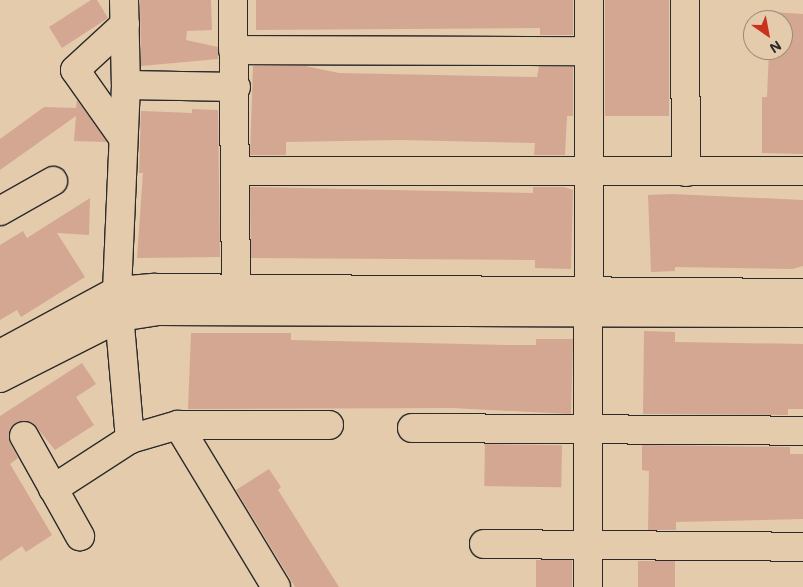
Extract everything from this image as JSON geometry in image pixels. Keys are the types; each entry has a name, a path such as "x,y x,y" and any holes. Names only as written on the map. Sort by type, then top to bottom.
{"street":[{"path":"233,0 233,50 236,86 236,298"},
{"path":"588,587 591,172 588,51 589,0"},
{"path":"685,0 686,172"},
{"path":"125,12 126,85 118,304 130,439"},
{"path":"123,138 75,70 125,12"},
{"path":"233,50 588,51"},
{"path":"126,85 236,86"},
{"path":"235,171 803,171"},
{"path":"0,211 53,181"},
{"path":"0,354 118,304 236,298 590,301 803,293"},
{"path":"590,301 803,313"},
{"path":"0,378 118,304"},
{"path":"178,425 276,587"},
{"path":"53,489 130,439 178,425 329,425"},
{"path":"412,428 803,431"},
{"path":"24,436 80,536"},
{"path":"484,544 803,547"}],"building":[{"path":"91,0 97,0 108,18 62,48 49,27"},
{"path":"140,0 211,0 212,30 187,31 186,40 218,47 218,59 141,66"},
{"path":"256,0 573,0 573,35 540,35 540,28 256,30"},
{"path":"605,0 669,0 669,116 605,116"},
{"path":"793,13 803,14 803,154 762,153 762,97 767,97 769,60 793,60"},
{"path":"253,66 305,66 339,73 537,77 539,66 573,67 573,116 567,116 565,155 534,155 535,143 401,140 286,142 286,155 250,155"},
{"path":"77,100 107,142 74,141 76,116 0,170 0,139 44,107 76,108"},
{"path":"192,109 218,110 220,257 137,258 143,173 139,173 141,111 192,113"},
{"path":"250,187 533,193 533,187 564,187 573,190 571,269 535,268 535,260 251,258"},
{"path":"672,194 803,200 803,266 792,269 675,267 675,271 651,272 648,195"},
{"path":"90,198 89,235 57,233 85,277 21,317 17,310 0,320 0,245 23,231 27,238"},
{"path":"644,331 675,332 675,342 803,344 803,409 788,409 788,415 643,414"},
{"path":"191,333 291,333 291,340 507,345 536,345 536,339 573,339 571,414 452,408 188,409"},
{"path":"82,363 96,384 76,397 94,425 55,450 32,422 17,422 10,428 10,443 18,458 10,464 52,535 26,552 22,546 0,561 0,416"},
{"path":"485,444 562,445 561,487 484,486"},
{"path":"642,445 790,447 790,454 803,454 803,519 676,522 676,530 648,530 649,471 642,470"},
{"path":"269,469 281,487 278,490 339,587 295,587 236,490"},
{"path":"536,560 572,560 572,587 536,587"},
{"path":"638,561 675,561 675,587 638,587"}]}
